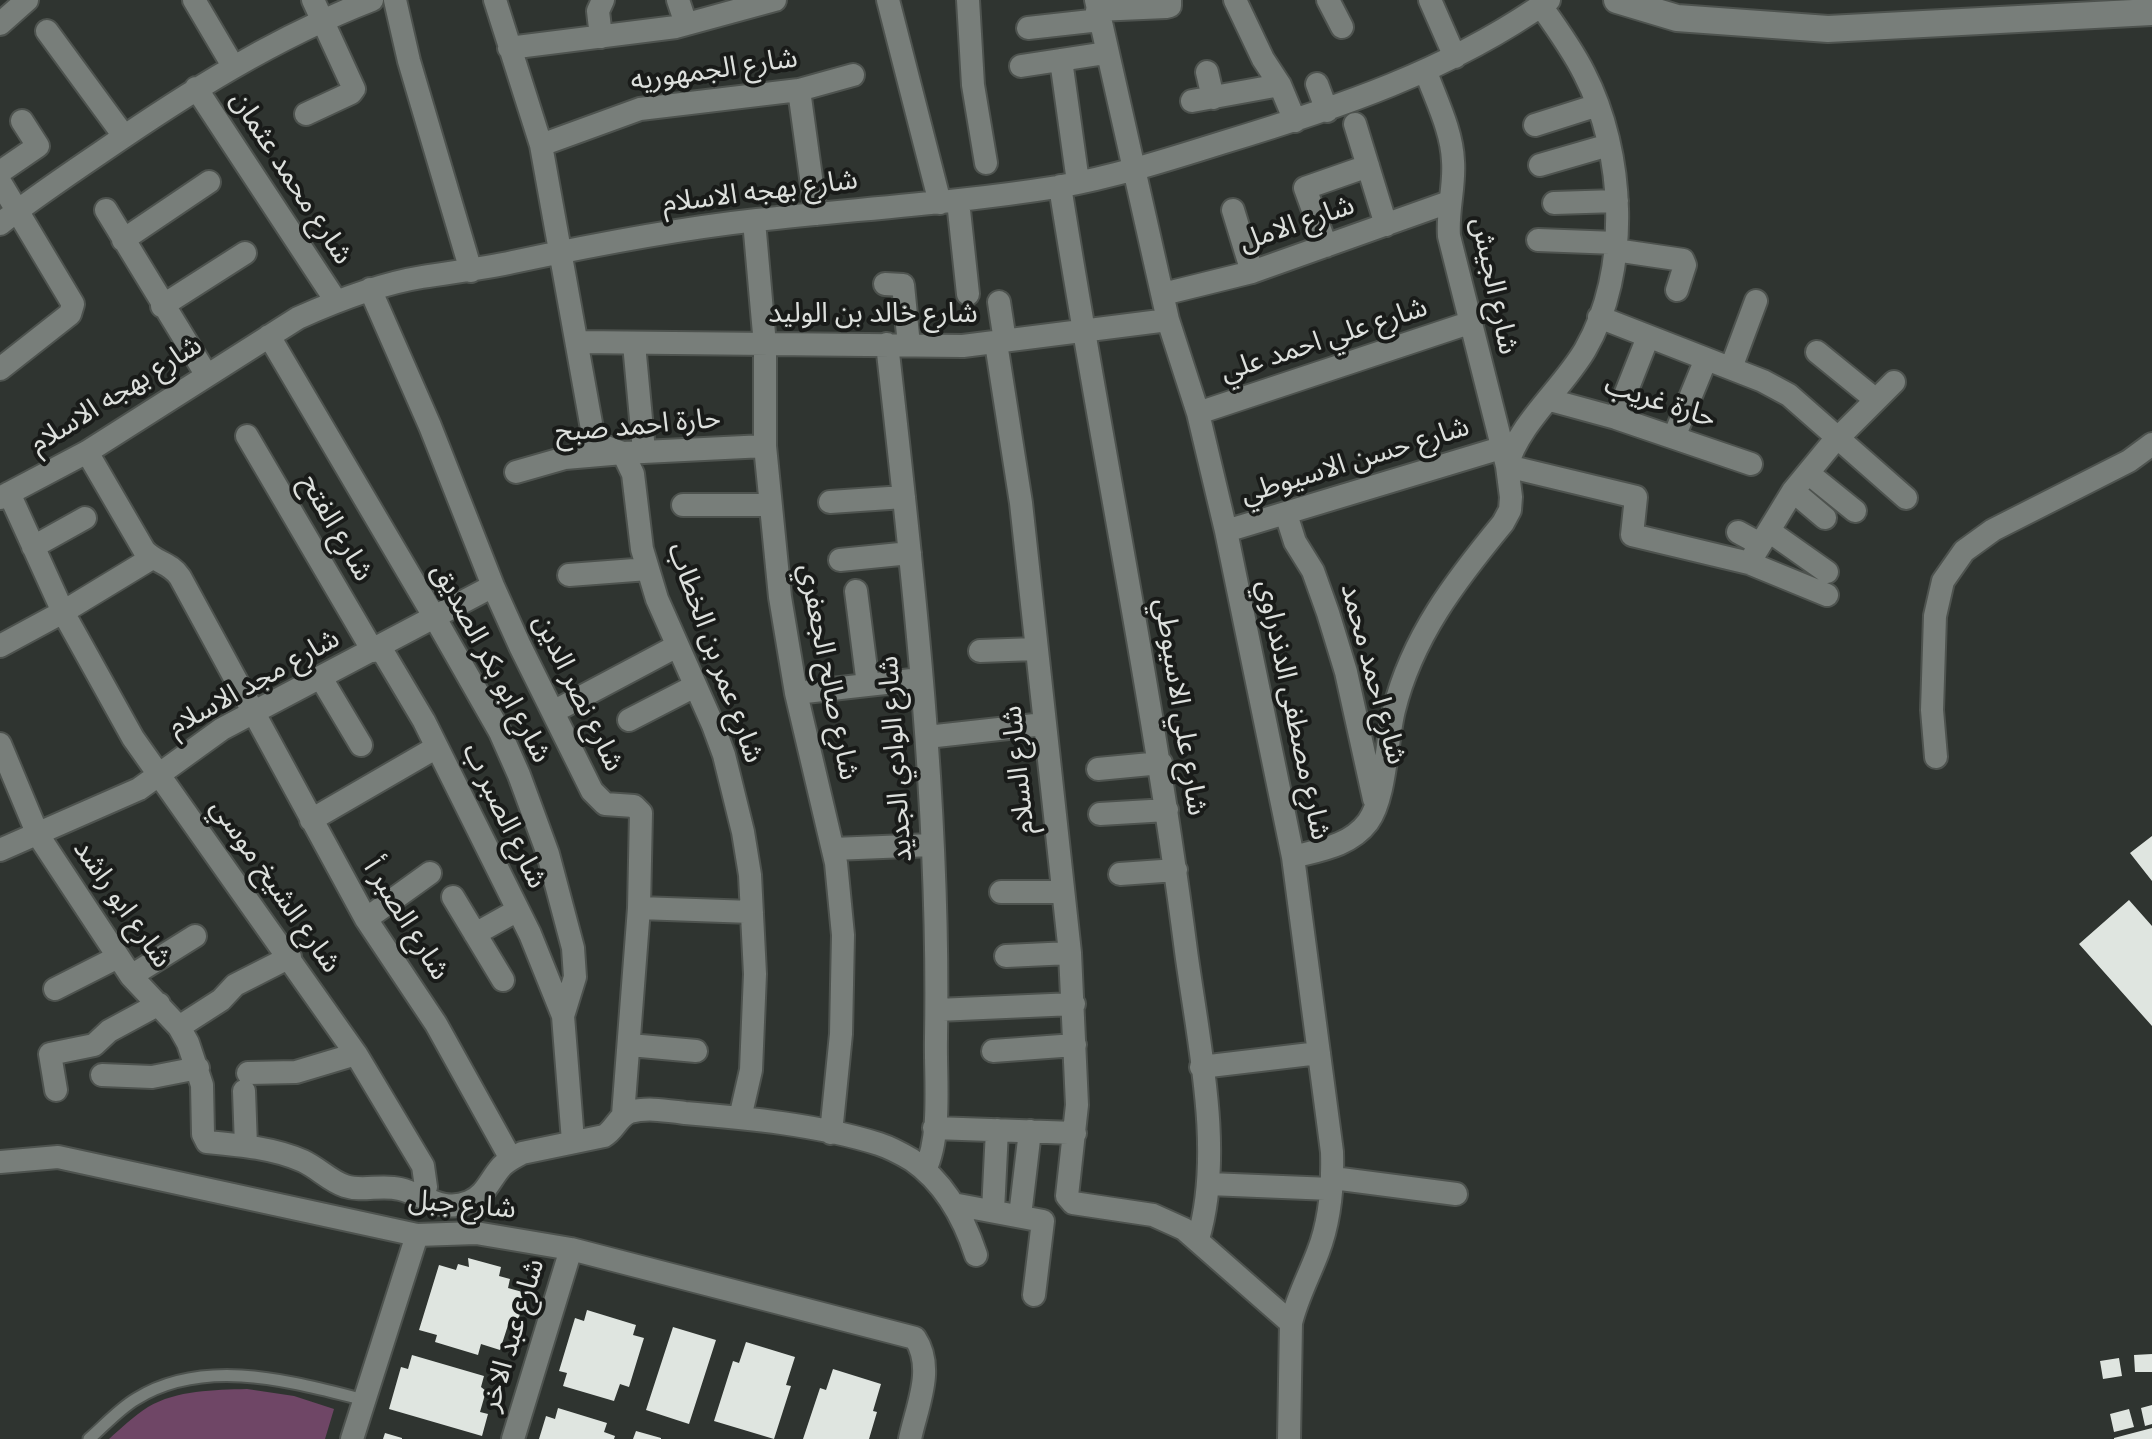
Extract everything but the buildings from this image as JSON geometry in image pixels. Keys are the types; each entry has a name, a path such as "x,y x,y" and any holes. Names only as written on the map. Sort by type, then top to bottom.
{"street":[{"path":"0,24 27,0"},
{"path":"194,0 233,66"},
{"path":"0,224 124,136 317,10 372,0"},
{"path":"395,0 409,61 471,271"},
{"path":"495,0 541,145 594,440 598,444 633,452"},
{"path":"601,37 598,11 603,0"},
{"path":"678,0 686,24"},
{"path":"509,48 630,35 686,24 775,0"},
{"path":"888,0 949,202 968,294"},
{"path":"968,0 973,85 986,163"},
{"path":"1235,0 1263,59 1280,85 1295,121"},
{"path":"1328,0 1342,27"},
{"path":"1430,0 1455,57"},
{"path":"1617,0 1677,18 1828,29 2152,12"},
{"path":"1028,28 1098,10 1170,3"},
{"path":"1545,3 1585,74 1598,105 1609,145 1617,201 1615,246 1599,317 1587,347 1504,457 1636,497 1632,535 1759,546 1827,572"},
{"name":"شارع بهجه الاسلام","path":"5,496 87,452 298,318 370,289 420,277 471,271 562,252 754,221 949,202 1069,184 1133,170 1327,111 1426,72 1545,3"},
{"path":"306,114 354,92 317,10"},
{"name":"شارع مصطفى الدندراوي","path":"1098,10 1168,320 1198,413 1226,531 1293,857 1319,1053 1332,1184 1320,1248 1295,1306 1291,1323 1289,1439"},
{"path":"47,31 124,136"},
{"path":"1021,66 1106,53"},
{"name":"شارع علي الاسيوطي","path":"1061,60 1083,331 1161,763 1201,1067 1210,1166 1198,1239"},
{"path":"1207,72 1203,99 1280,85"},
{"name":"شارع الجيش","path":"1376,808 1394,708 1407,667 1425,628 1448,591 1510,510 1504,457 1449,236 1453,178 1450,142 1426,72"},
{"name":"شارع الجمهوريه","path":"541,145 640,109 799,90 853,75"},
{"path":"1317,84 1327,111"},
{"name":"شارع محمد عثمان","path":"196,88 336,301"},
{"path":"799,90 816,214"},
{"path":"1535,125 1598,105"},
{"path":"0,172 38,146 22,121"},
{"path":"1355,124 1386,225"},
{"path":"1540,165 1609,145"},
{"path":"1326,246 1305,188 1368,166"},
{"path":"0,182 71,300 73,310 0,369"},
{"path":"123,240 209,182"},
{"path":"1554,203 1617,201"},
{"name":"شارع الامل","path":"1163,294 1252,272 1449,202"},
{"path":"106,210 206,374"},
{"path":"1233,210 1252,272"},
{"name":"شارع صالح الجعفري","path":"754,221 765,345 765,446 780,597 796,693 833,849 843,935 841,1034 831,1133"},
{"path":"1538,240 1615,246 1683,260 1685,265 1677,290"},
{"path":"162,306 245,253"},
{"name":"شارع الوادي الجديد","path":"885,284 903,285 898,345 904,497 927,737 932,845 937,1010 934,1128 932,1151 925,1170"},
{"name":"شارع نصر الدين","path":"370,289 430,426 493,586 553,712 598,798 613,806 634,806 641,813 639,908 623,1115"},
{"path":"1731,368 1756,301"},
{"name":"شارع السلام","path":"999,302 1000,342 1021,503 1074,1004 1077,1105 1067,1191 1073,1203 1153,1215 1198,1239"},
{"path":"1599,317 1731,368 1789,395 1906,498"},
{"name":"شارع خالد بن الوليد","path":"577,342 963,346 1168,320"},
{"name":"شارع علي احمد علي","path":"1198,413 1469,323"},
{"name":"شارع ابو بكر الصديق","path":"269,336 500,732 519,775 548,854 568,924 575,964 572,990 563,1016 573,1141"},
{"path":"1616,418 1648,337"},
{"name":"شارع عمر بن الخطاب","path":"634,344 633,474 642,549 657,599 724,755 750,875 755,974 753,1055 740,1118"},
{"path":"1817,352 1876,400"},
{"path":"1674,437 1706,359"},
{"path":"1759,546 1793,491 1838,438 1894,382"},
{"name":"حارة غريب","path":"1550,400 1616,418 1751,464"},
{"name":"شارع الفتح","path":"247,436 377,649"},
{"path":"1936,757 1932,710 1935,616 1943,581 1964,551 1993,530 2129,461 2152,444"},
{"name":"حارة احمد صبح","path":"516,472 565,458 765,446"},
{"name":"شارع الصبر أ","path":"87,452 144,550 152,558 175,568 366,919 436,1024 511,1159"},
{"name":"شارع حسن الاسيوطي","path":"1226,531 1504,457"},
{"path":"1808,473 1855,511"},
{"path":"1793,491 1825,518"},
{"name":"شارع الشيخ موسي","path":"5,496 63,612 133,738 356,1054 423,1166 427,1176 421,1197"},
{"path":"830,502 904,497"},
{"path":"683,505 770,505"},
{"name":"شارع احمد محمد","path":"1286,514 1295,542 1313,571 1333,627 1376,808"},
{"path":"33,547 85,518"},
{"path":"1738,532 1827,595"},
{"path":"840,560 910,553"},
{"path":"0,646 152,558"},
{"path":"569,575 648,569"},
{"name":"شارع مجد الاسلام","path":"0,850 139,789 222,729 493,586"},
{"path":"856,591 868,685"},
{"path":"553,712 677,646"},
{"name":"شارع الصبر ب","path":"377,649 437,747 542,960 563,1016"},
{"path":"980,651 1036,649"},
{"path":"321,678 361,745"},
{"path":"796,693 921,679"},
{"path":"629,720 695,686"},
{"path":"927,737 1044,724"},
{"name":"شارع ابو راشد","path":"0,744 38,835 131,976 179,1027 198,1068 202,1085 204,1139 246,1146"},
{"path":"311,820 437,747"},
{"path":"1098,769 1161,763"},
{"path":"1293,857 1349,840 1360,831 1376,808"},
{"path":"1100,814 1167,810"},
{"path":"833,849 932,845"},
{"path":"1120,874 1176,870"},
{"path":"366,919 430,873"},
{"path":"1001,892 1063,892"},
{"path":"453,897 503,980"},
{"path":"639,908 752,912"},
{"path":"475,934 518,910"},
{"path":"131,976 195,936"},
{"path":"1006,956 1070,953"},
{"path":"55,989 118,957"},
{"path":"179,1027 221,1000 233,986 290,957"},
{"path":"56,1090 50,1054 94,1045 109,1031 159,1004"},
{"path":"937,1010 1074,1004"},
{"path":"630,1045 696,1051"},
{"path":"993,1051 1075,1045"},
{"path":"1201,1067 1319,1053"},
{"path":"356,1054 296,1072 246,1082 246,1146 299,1159 350,1188 401,1189 443,1206 458,1206 485,1191 501,1167 511,1159 522,1153 609,1134 623,1115 650,1110 740,1118 831,1133 881,1145 904,1155 925,1170 953,1204 965,1223 976,1255"},
{"path":"102,1075 152,1077 198,1068"},
{"path":"934,1128 1075,1133"},
{"path":"993,1211 997,1130"},
{"path":"1020,1216 1030,1131"},
{"name":"شارع جبل","path":"0,1162 58,1157 108,1165 417,1235 476,1233 571,1249 915,1338 924,1351 926,1368 910,1439"},
{"path":"1209,1184 1332,1184 1456,1194"},
{"path":"953,1204 1038,1219 1044,1226 1034,1295"},
{"path":"352,1439 417,1235"},
{"path":"1198,1239 1291,1323"},
{"name":"شارع عبد الاخر","path":"513,1439 571,1249"}],"lane":[{"path":"89,1439 134,1400 165,1384 199,1379 265,1376 365,1400"}],"shaded area":[{"path":"247,1389 294,1396 334,1409 325,1439 109,1439 159,1401 196,1392"}]}
